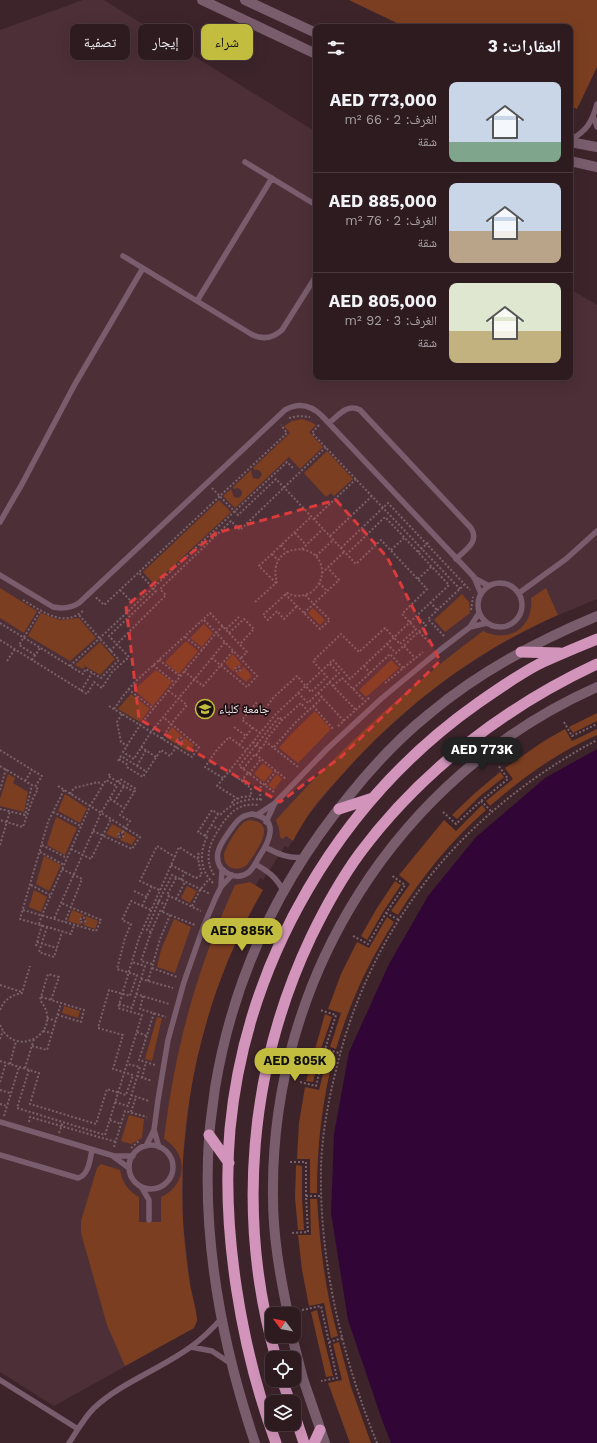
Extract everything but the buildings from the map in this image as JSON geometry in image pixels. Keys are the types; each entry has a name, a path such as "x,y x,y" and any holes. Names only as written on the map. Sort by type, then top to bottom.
{"highway":[{"path":"276,1443 251,1363 238,1296 230,1228 229,1163 230,1131 238,1074 252,1017 272,962 286,929 310,884 339,841 372,798 420,749 465,712 513,679 562,654 597,639"},
{"path":"521,652 562,654"},
{"path":"274,1351 262,1302 255,1247 253,1192 256,1136 261,1095 269,1054 285,1001 305,950 330,900 359,854 389,818 425,780 470,742 505,716 561,682 597,664"},
{"path":"339,808 372,798"},
{"path":"209,1135 229,1163"},
{"path":"314,1443 320,1430"},
{"path":"300,1431 304,1443"}],"street":[{"path":"202,0 313,53"},
{"path":"245,0 313,32"},
{"path":"573,142 597,147"},
{"path":"573,162 597,167"},
{"path":"255,1443 230,1363 221,1318 213,1264 209,1214 209,1135 222,1051 231,1015 257,943 283,891 304,857 339,808 387,752 428,714 473,681 521,652 597,616"},
{"path":"287,1307 279,1268 274,1224 273,1170 278,1112 287,1065 301,1013 333,939 355,898 377,866 407,827 443,790 484,755 522,728 561,704 597,687"},
{"path":"294,1343 303,1379 325,1443"}],"lane":[{"path":"573,139 582,132 594,118 597,104"},
{"path":"594,118 597,127"},
{"path":"245,162 313,203"},
{"path":"197,301 272,178"},
{"path":"123,256 255,336 265,338 270,338 282,330 313,281"},
{"path":"0,522 75,384 143,268"},
{"path":"0,575 53,607 64,608 75,606 84,600 281,414 290,407 296,405 308,406 318,412 456,559 474,577 489,586"},
{"path":"329,423 347,408 354,407 360,410 471,528 475,538 472,544 456,559"},
{"path":"519,593 566,559 597,531"},
{"path":"474,577 481,594"},
{"path":"503,583 512,586 519,593 522,609 520,615 513,623 503,627 497,627 487,623 479,613 478,603 481,594 489,586 503,583"},
{"path":"257,815 275,803 327,749 376,703 470,627 479,613"},
{"path":"470,627 487,623"},
{"path":"266,822 275,803"},
{"path":"146,1146 154,1130 162,1070 176,1011 194,953 221,887 222,870 217,858 217,853 220,845 234,824 240,818 248,814 257,815 266,822 270,833 269,841 255,864 249,872 241,876 232,875 222,870"},
{"path":"265,847 284,856 294,858 304,857"},
{"path":"255,864 272,875 279,883 283,891"},
{"path":"221,887 232,875"},
{"path":"1,1123 114,1156 133,1156"},
{"path":"154,1130 158,1147"},
{"path":"129,1168 136,1151 146,1146 158,1147 168,1153 171,1158 173,1169 172,1174 166,1184 156,1189 142,1188"},
{"path":"0,1155 78,1178 86,1173 92,1150"},
{"path":"114,1156 129,1168 132,1178 142,1188 147,1196 149,1205 149,1220"},
{"path":"149,1205 156,1189"},
{"path":"69,1443 88,1414 101,1403 127,1385 191,1347 207,1334 221,1318"},
{"path":"191,1347 212,1352 230,1363"},
{"path":"0,1380 78,1429"}],"path":[{"path":"93,602 97,598 104,605 287,433 280,426 288,418 299,416 304,416 314,420 320,425 312,433 460,588"},
{"path":"110,651 166,596 160,589 231,521 240,530 326,447"},
{"path":"70,666 287,462 294,469"},
{"path":"314,519 356,479"},
{"path":"208,483 238,515 276,480 356,564 380,540 427,589 402,614 416,629 400,644 385,628 359,652 341,634 313,661 327,677 311,692 297,676 274,697 265,709 256,703 242,720 260,733"},
{"path":"330,536 373,496"},
{"path":"276,584 259,566 311,517"},
{"path":"238,799 217,786 275,715 333,660 350,679 449,585 385,518 322,573"},
{"path":"301,549 323,529"},
{"path":"295,533 306,545"},
{"path":"418,552 435,536"},
{"path":"391,550 404,538"},
{"path":"316,556 333,540"},
{"path":"281,545 287,552"},
{"path":"255,602 276,584 275,572 278,560 287,552 294,549 301,549 306,550 316,556 322,573 319,583 314,590 305,595 296,596 286,593 263,615 268,620 277,611 284,619 297,606"},
{"path":"272,554 278,560"},
{"path":"418,579 432,566"},
{"path":"304,613 339,580 328,568"},
{"path":"270,578 275,572"},
{"path":"0,640 87,694 94,682 102,688 112,672 129,656 109,636 156,591 139,573"},
{"path":"319,583 328,591"},
{"path":"444,636 428,619 465,584"},
{"path":"120,590 135,605"},
{"path":"285,594 320,629 330,620 305,595"},
{"path":"20,598 48,615 58,618 69,618 79,615 88,607"},
{"path":"430,602 437,610"},
{"path":"35,655 19,645 40,610"},
{"path":"114,709 128,689 210,613 247,652 240,659"},
{"path":"0,623 83,674 86,669 101,678 119,660 79,615"},
{"path":"226,629 240,616"},
{"path":"387,644 396,654 426,625 416,616"},
{"path":"229,633 244,619 254,630 240,644"},
{"path":"204,620 257,676 247,687 212,658"},
{"path":"223,626 184,671 140,726 124,752 134,759 151,732 225,642"},
{"path":"418,632 432,645"},
{"path":"408,636 411,639"},
{"path":"185,637 202,650"},
{"path":"404,646 415,658"},
{"path":"32,660 40,648"},
{"path":"7,661 15,649"},
{"path":"184,671 203,686 233,651"},
{"path":"353,689 390,654 403,668"},
{"path":"159,660 180,676"},
{"path":"232,675 237,671 240,671 241,667 245,663"},
{"path":"298,693 308,703 324,688 339,673 330,663"},
{"path":"153,666 175,682"},
{"path":"364,666 370,673"},
{"path":"81,691 92,673"},
{"path":"333,686 342,678 365,701"},
{"path":"329,682 356,710"},
{"path":"320,684 324,688"},
{"path":"128,689 154,709"},
{"path":"162,739 187,706 169,691"},
{"path":"318,693 344,721"},
{"path":"274,747 312,706 322,698"},
{"path":"243,769 261,749 274,730 300,703 308,711"},
{"path":"109,706 192,758 199,747 163,717"},
{"path":"312,706 334,730"},
{"path":"122,714 117,722 121,742 127,746"},
{"path":"564,722 572,736 597,724"},
{"path":"234,727 246,736"},
{"path":"239,745 253,728"},
{"path":"147,772 121,756 118,760 144,777 161,750 170,756 179,742 182,742 181,738 184,734"},
{"path":"223,778 205,767 216,751 229,737 246,750"},
{"path":"377,1443 358,1392 333,1294 327,1261 322,1196 321,1167 324,1133 332,1087 340,1054 354,1009 376,959 399,920 419,890 470,831 514,792 546,770 597,740"},
{"path":"267,741 298,767"},
{"path":"252,742 261,749"},
{"path":"141,747 156,757"},
{"path":"0,750 42,776 35,787 38,789 33,798 23,827 0,820"},
{"path":"136,766 146,750"},
{"path":"256,755 286,779"},
{"path":"242,781 261,759"},
{"path":"127,767 131,762"},
{"path":"443,812 456,824 481,800 508,779 498,765"},
{"path":"0,766 32,785 25,815 0,809"},
{"path":"0,790 6,769"},
{"path":"25,781 32,770"},
{"path":"229,771 251,788 250,796 232,802 233,805"},
{"path":"265,785 276,771"},
{"path":"110,774 108,776 134,792"},
{"path":"117,842 123,836 122,833 130,821 120,815 136,789 120,779 118,782"},
{"path":"36,946 42,915 50,895 90,806 106,780 117,786 101,813 54,918"},
{"path":"70,794 74,788 98,782 102,785"},
{"path":"260,800 261,783"},
{"path":"58,786 140,837 132,849 93,831"},
{"path":"114,802 124,786"},
{"path":"64,790 53,812 20,919 71,934 74,925"},
{"path":"110,799 124,808"},
{"path":"205,836 198,832 212,810 220,816 233,805 244,800 267,801"},
{"path":"481,800 491,811"},
{"path":"0,845 10,812"},
{"path":"53,812 81,826"},
{"path":"213,883 204,870 202,853 207,837 205,836 218,814"},
{"path":"71,849 91,860 111,819"},
{"path":"211,825 218,829"},
{"path":"42,845 67,858"},
{"path":"160,890 140,881 156,846 175,857"},
{"path":"29,1070 17,1108 105,1135 142,1015 118,1008 139,938 179,847 198,859"},
{"path":"40,852 64,864"},
{"path":"171,865 196,878 202,874 198,854 202,853"},
{"path":"62,869 82,879 65,922"},
{"path":"181,880 184,872"},
{"path":"353,936 368,944 386,913 405,885 391,875"},
{"path":"176,878 167,895 201,911"},
{"path":"192,907 200,890 209,879"},
{"path":"176,899 185,882"},
{"path":"31,885 50,895"},
{"path":"142,906 152,886"},
{"path":"134,891 147,897"},
{"path":"152,964 141,960 160,911 162,912 170,896"},
{"path":"156,900 166,905"},
{"path":"0,1061 40,1073 30,1104 96,1124 107,1089 126,1095 133,1075 113,1069 123,1035 98,1028 110,990 130,996 137,975 117,969 125,938 131,924 122,920 131,901 151,910"},
{"path":"23,910 96,931 101,920 61,903"},
{"path":"162,912 195,925"},
{"path":"386,913 399,920"},
{"path":"81,927 82,923 80,921 86,914"},
{"path":"148,981 160,939 170,915"},
{"path":"47,927 39,952 54,957 62,931"},
{"path":"37,942 57,948"},
{"path":"119,1004 132,1008 139,987 145,966 132,962"},
{"path":"0,1010 1,1004 11,997 22,993 30,966"},
{"path":"151,968 177,976"},
{"path":"0,1025 2,1031 11,1039 16,1041 28,1041 34,1039 43,1031 47,1018 46,1008 40,1000 48,974 59,977 52,1000"},
{"path":"141,979 173,988"},
{"path":"0,985 22,992"},
{"path":"134,985 139,987"},
{"path":"136,994 169,1004"},
{"path":"143,996 140,1009 166,1017"},
{"path":"41,997 84,1010 81,1022 58,1015"},
{"path":"32,1046 47,1050 62,1003"},
{"path":"300,1082 316,1086 325,1049 336,1015 320,1010"},
{"path":"154,1013 139,1060 155,1065"},
{"path":"47,1018 56,1021"},
{"path":"0,1037 2,1031"},
{"path":"43,1031 52,1034"},
{"path":"137,1032 147,1036"},
{"path":"25,1068 34,1039"},
{"path":"10,1064 16,1041"},
{"path":"325,1049 340,1054"},
{"path":"142,1078 146,1062"},
{"path":"0,1082 6,1063"},
{"path":"116,1102 128,1106 140,1067 127,1063"},
{"path":"1,1123 19,1066"},
{"path":"137,1076 152,1081"},
{"path":"130,1085 134,1086"},
{"path":"0,1090 11,1093"},
{"path":"131,1095 149,1101"},
{"path":"131,1112 136,1097"},
{"path":"0,1104 7,1106"},
{"path":"114,1147 125,1111 147,1117"},
{"path":"110,1120 121,1124"},
{"path":"290,1162 306,1162 308,1232 291,1232"},
{"path":"306,1196 322,1196"},
{"path":"302,1310 321,1306 337,1378 321,1381"},
{"path":"329,1342 343,1338"}],"highlighted area":[{"path":"336,500 387,557 440,661 341,757 280,802 139,719 126,606 216,533"}],"shaded area":[{"name":"جامعة كلباء","path":"83,0 104,0 143,24 138,24 138,60 193,60 193,55 313,130 313,380 573,380 573,291 597,305 597,599 549,619 499,645 448,678 422,698 372,742 349,766 307,817 288,848 285,846 263,880 260,878 256,885 263,890 246,918 233,946 211,1005 195,1066 190,1097 183,1159 183,1222 190,1284 197,1321 194,1328 54,1406 0,1372 0,30"},
{"path":"349,0 597,0 597,67 577,109 573,107 573,24 399,24"},
{"path":"302,419 316,425 309,432 323,447 300,469 289,457 235,508 223,496 231,489 234,497 238,498 241,496 241,490 238,488 234,489 233,487 251,470 253,478 259,479 262,474 259,470 255,470 253,468 290,433 284,426 292,421"},
{"path":"327,451 353,479 334,496 331,493 326,497 304,473"},
{"path":"219,500 231,512 154,584 143,572"},
{"path":"0,588 37,611 24,633 0,618"},
{"path":"546,588 558,615 497,646 440,684 387,728 363,752 318,802 293,841 286,836 283,839 280,837 276,820 349,744 427,675 483,631 493,635 502,635 510,634 518,630 524,625 528,617 531,608 531,598"},
{"path":"462,594 469,602 470,613 445,632 434,620"},
{"path":"313,608 325,620 320,625 308,613"},
{"path":"41,613 59,620 79,618 96,638 70,661 28,636"},
{"path":"204,624 213,633 202,647 190,638"},
{"path":"186,641 198,651 179,674 165,662"},
{"path":"100,642 115,659 100,675 85,666 83,669 75,665"},
{"path":"233,654 242,665 236,666 234,672 225,663"},
{"path":"391,660 399,668 366,697 359,690"},
{"path":"243,666 252,676 246,682 236,673 241,671"},
{"path":"156,670 172,682 153,706 134,690"},
{"path":"131,694 150,709 140,722 118,709"},
{"path":"315,711 331,729 298,763 279,748"},
{"path":"597,713 597,721 573,733 569,727"},
{"path":"172,727 182,736 177,738 176,744 165,737"},
{"path":"565,729 572,741 597,729 597,735 541,766 490,806 486,801 513,779 505,768 544,741"},
{"path":"184,737 194,745 189,752 178,745 182,742"},
{"path":"597,749 597,1443 391,1443 348,1320 331,1213 334,1134 349,1052 389,964 428,896 476,837 545,778"},
{"path":"263,763 273,771 264,782 254,774"},
{"path":"500,772 504,777 479,797 457,819 452,815 475,793"},
{"path":"8,774 15,778 13,783 28,792 24,812 0,806 0,799"},
{"path":"277,774 282,779 274,790 268,785"},
{"path":"65,794 87,808 80,823 58,811"},
{"path":"482,805 486,810 461,834 427,873 398,915 391,911 410,884 399,875 444,820 456,831"},
{"path":"56,817 77,828 65,855 47,845"},
{"path":"249,820 258,822 263,826 263,839 247,865 236,869 232,868 226,864 224,856 228,844 243,823"},
{"path":"112,824 123,830 118,834 118,839 106,834"},
{"path":"124,831 136,838 132,845 120,840 124,836"},
{"path":"44,856 61,865 49,891 36,884"},
{"path":"395,881 401,885 367,940 361,936"},
{"path":"250,882 263,890 244,925 228,960 214,997 194,1073 188,1112 182,1190 184,1237 190,1284 197,1321 194,1328 125,1366 107,1325 81,1233 81,1221 97,1168 101,1164 120,1170 126,1186 139,1197 139,1222 161,1222 161,1197 170,1192 176,1185 182,1169 178,1153 172,1145 164,1139 174,1072 189,1009 209,947 235,885"},
{"path":"187,886 197,891 190,903 181,898"},
{"path":"34,890 47,897 41,912 29,907"},
{"path":"72,910 84,915 80,919 81,925 68,921"},
{"path":"86,916 98,921 95,929 83,925 86,921"},
{"path":"387,917 394,922 360,983 347,1015 336,1049 330,1047 341,1013 328,1009 341,974 357,942 369,948"},
{"path":"174,919 191,927 175,973 157,967 161,950"},
{"path":"64,1006 80,1011 78,1018 62,1013"},
{"path":"325,1014 332,1017 321,1049 313,1082 306,1081"},
{"path":"157,1017 162,1018 152,1061 145,1059"},
{"path":"328,1054 334,1055 326,1089 321,1124 317,1193 310,1193 310,1159 297,1159 299,1123 305,1087 319,1090"},
{"path":"129,1115 144,1119 142,1138 131,1144 121,1141"},
{"path":"296,1165 302,1166 304,1230 298,1230 295,1198"},
{"path":"310,1199 317,1199 324,1268 333,1319 338,1336 331,1338 324,1303 309,1306 302,1270 298,1235 311,1235"},
{"path":"317,1310 333,1376 326,1377 311,1312"},
{"path":"339,1342 351,1387 371,1443 350,1443 328,1383 342,1380 333,1344"}],"place":[{"name":"جامعة كلباء","path":"205,709"}]}
